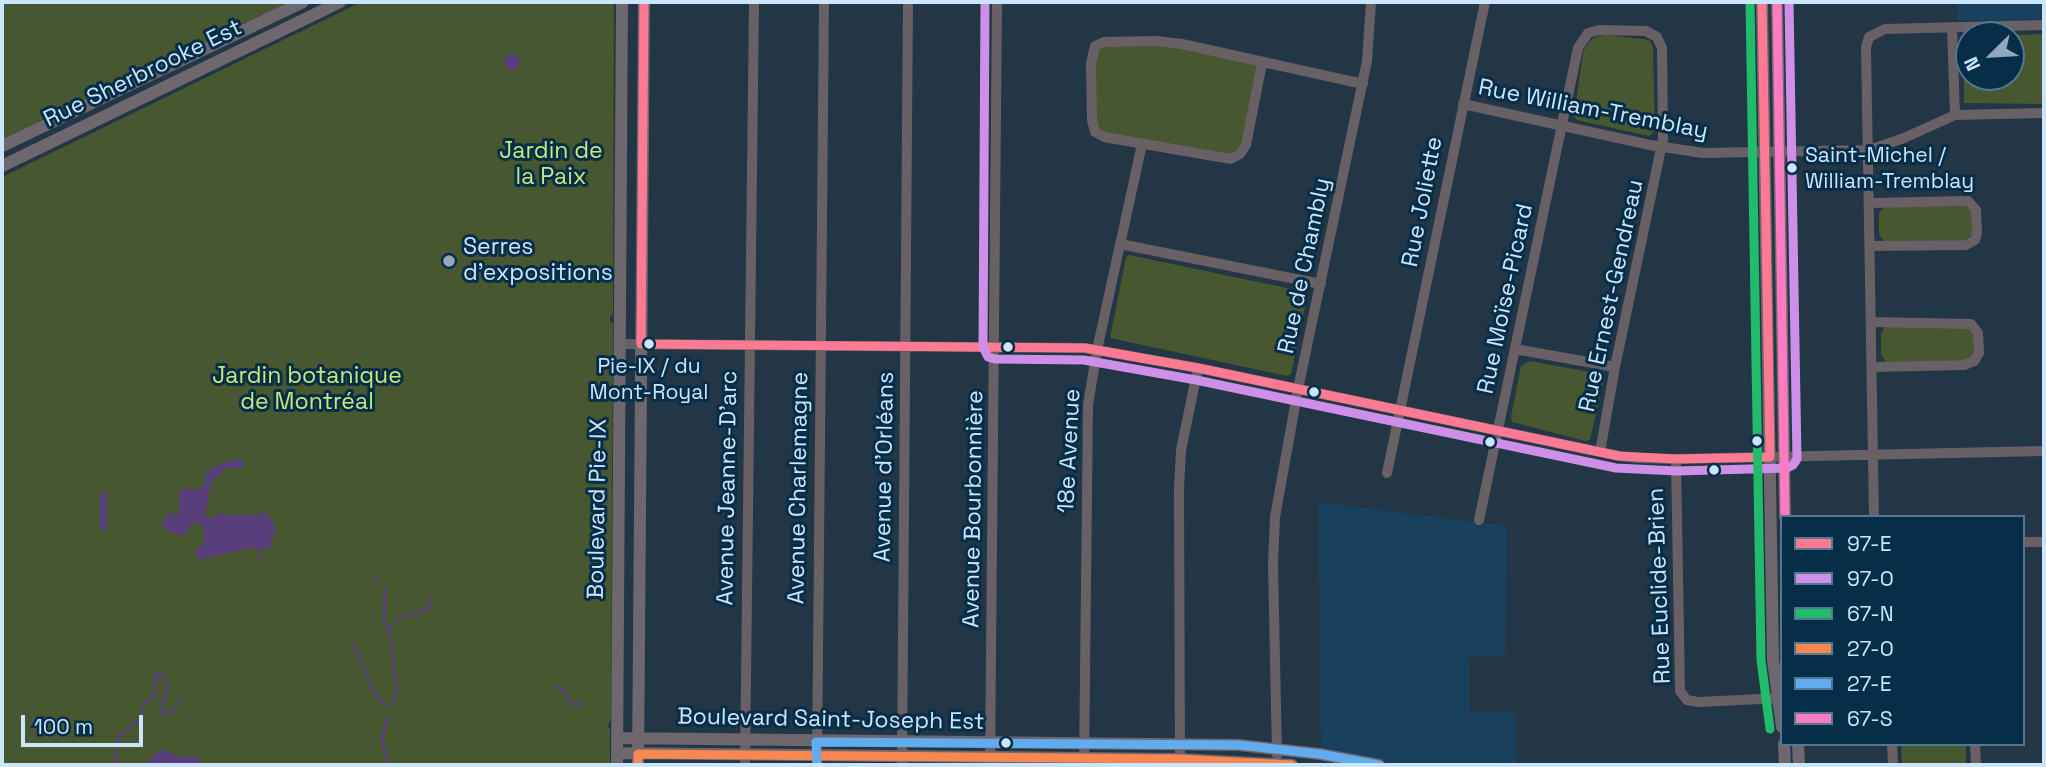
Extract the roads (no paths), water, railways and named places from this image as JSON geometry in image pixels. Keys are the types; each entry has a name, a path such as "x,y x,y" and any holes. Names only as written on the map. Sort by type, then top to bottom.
{"main road":[{"name":"Rue Sherbrooke Est","path":"2,146 303,2"},
{"name":"Rue Sherbrooke Est","path":"2,166 340,2"},
{"name":"Boulevard Pie-IX","path":"617,759 622,2"},
{"name":"Boulevard Pie-IX","path":"638,760 644,2"},
{"path":"1762,2 1773,660 1780,698"},
{"path":"1777,2 1785,515"},
{"name":"Boulevard Saint-Joseph Est","path":"617,738 745,740 816,754"},
{"name":"Boulevard Saint-Joseph Est","path":"990,755 1084,743 1179,743 1277,748 1379,765"},
{"path":"1784,746 1785,765"},
{"path":"1798,746 1799,765"},
{"name":"Boulevard Saint-Joseph Est","path":"617,759 745,760 816,754 902,754 1292,765"}],"street":[{"name":"Avenue Jeanne-D'arc","path":"745,760 754,2"},
{"name":"Avenue Charlemagne","path":"816,754 824,2"},
{"name":"Avenue d'Orléans","path":"902,754 908,2"},
{"name":"Avenue Bourbonnière","path":"990,755 998,2"},
{"name":"Rue de Chambly","path":"1277,764 1273,564 1275,517 1298,389 1363,84 1370,39 1371,2"},
{"name":"Rue Joliette","path":"1387,473 1485,2"},
{"path":"1874,515 1866,47 1869,37 1885,29 2044,25"},
{"path":"1952,27 1955,115"},
{"name":"Rue Moïse-Picard","path":"1479,520 1578,48 1588,33 1599,30 1646,31 1657,37 1661,48 1662,147"},
{"path":"1262,63 1245,145 1240,153 1231,159 1104,137 1095,132 1091,121 1091,63 1094,46 1104,42 1156,41 1182,44 1363,84"},
{"name":"Rue William-Tremblay","path":"1463,104 1562,127 1703,153 1869,150 1955,115 2044,113"},
{"name":"18e Avenue","path":"1084,761 1088,405 1097,350 1142,144"},
{"name":"Rue Ernest-Gendreau","path":"1600,452 1615,367 1662,147"},
{"path":"1870,204 1968,201 1976,210 1977,233 1975,240 1966,245 1871,246"},
{"path":"1120,244 1321,284"},
{"path":"1871,322 1971,324 1978,333 1979,353 1974,361 1964,365 1871,367"},
{"path":"621,344 1085,348 1198,368 1619,456 1676,459 2044,451"},
{"path":"1515,349 1615,367"},
{"path":"1179,762 1179,489 1181,450 1198,368"},
{"name":"Rue Euclide-Brien","path":"1676,459 1680,691 1687,699 1698,702 1780,698"},
{"path":"2025,542 2044,542"},
{"path":"1892,746 1893,765"},
{"path":"1975,746 1976,765"}],"waterway":[{"path":"260,549 260,560"},
{"path":"372,580 379,580"},
{"path":"385,587 384,622 387,629 400,617 429,608 429,597"},
{"path":"389,629 397,686 395,698 389,705"},
{"path":"353,645 377,698 385,706"},
{"path":"121,765 117,762 116,744 120,735 143,716 143,705 154,696 156,673 162,675 168,684 162,707 163,714 172,712 181,698"},
{"path":"555,686 564,690 571,704 583,704"},
{"path":"387,718 382,742 389,765"}],"place":[{"name":"Saint-Michel / William-Tremblay","path":"1792,168"},
{"name":"Serres d'expositions","path":"449,261"},
{"name":"Pie-IX / du Mont-Royal","path":"649,344"}],"park label":[{"name":"Jardin de la Paix","path":"551,165"},
{"name":"Jardin botanique de Montréal","path":"307,390"}]}
